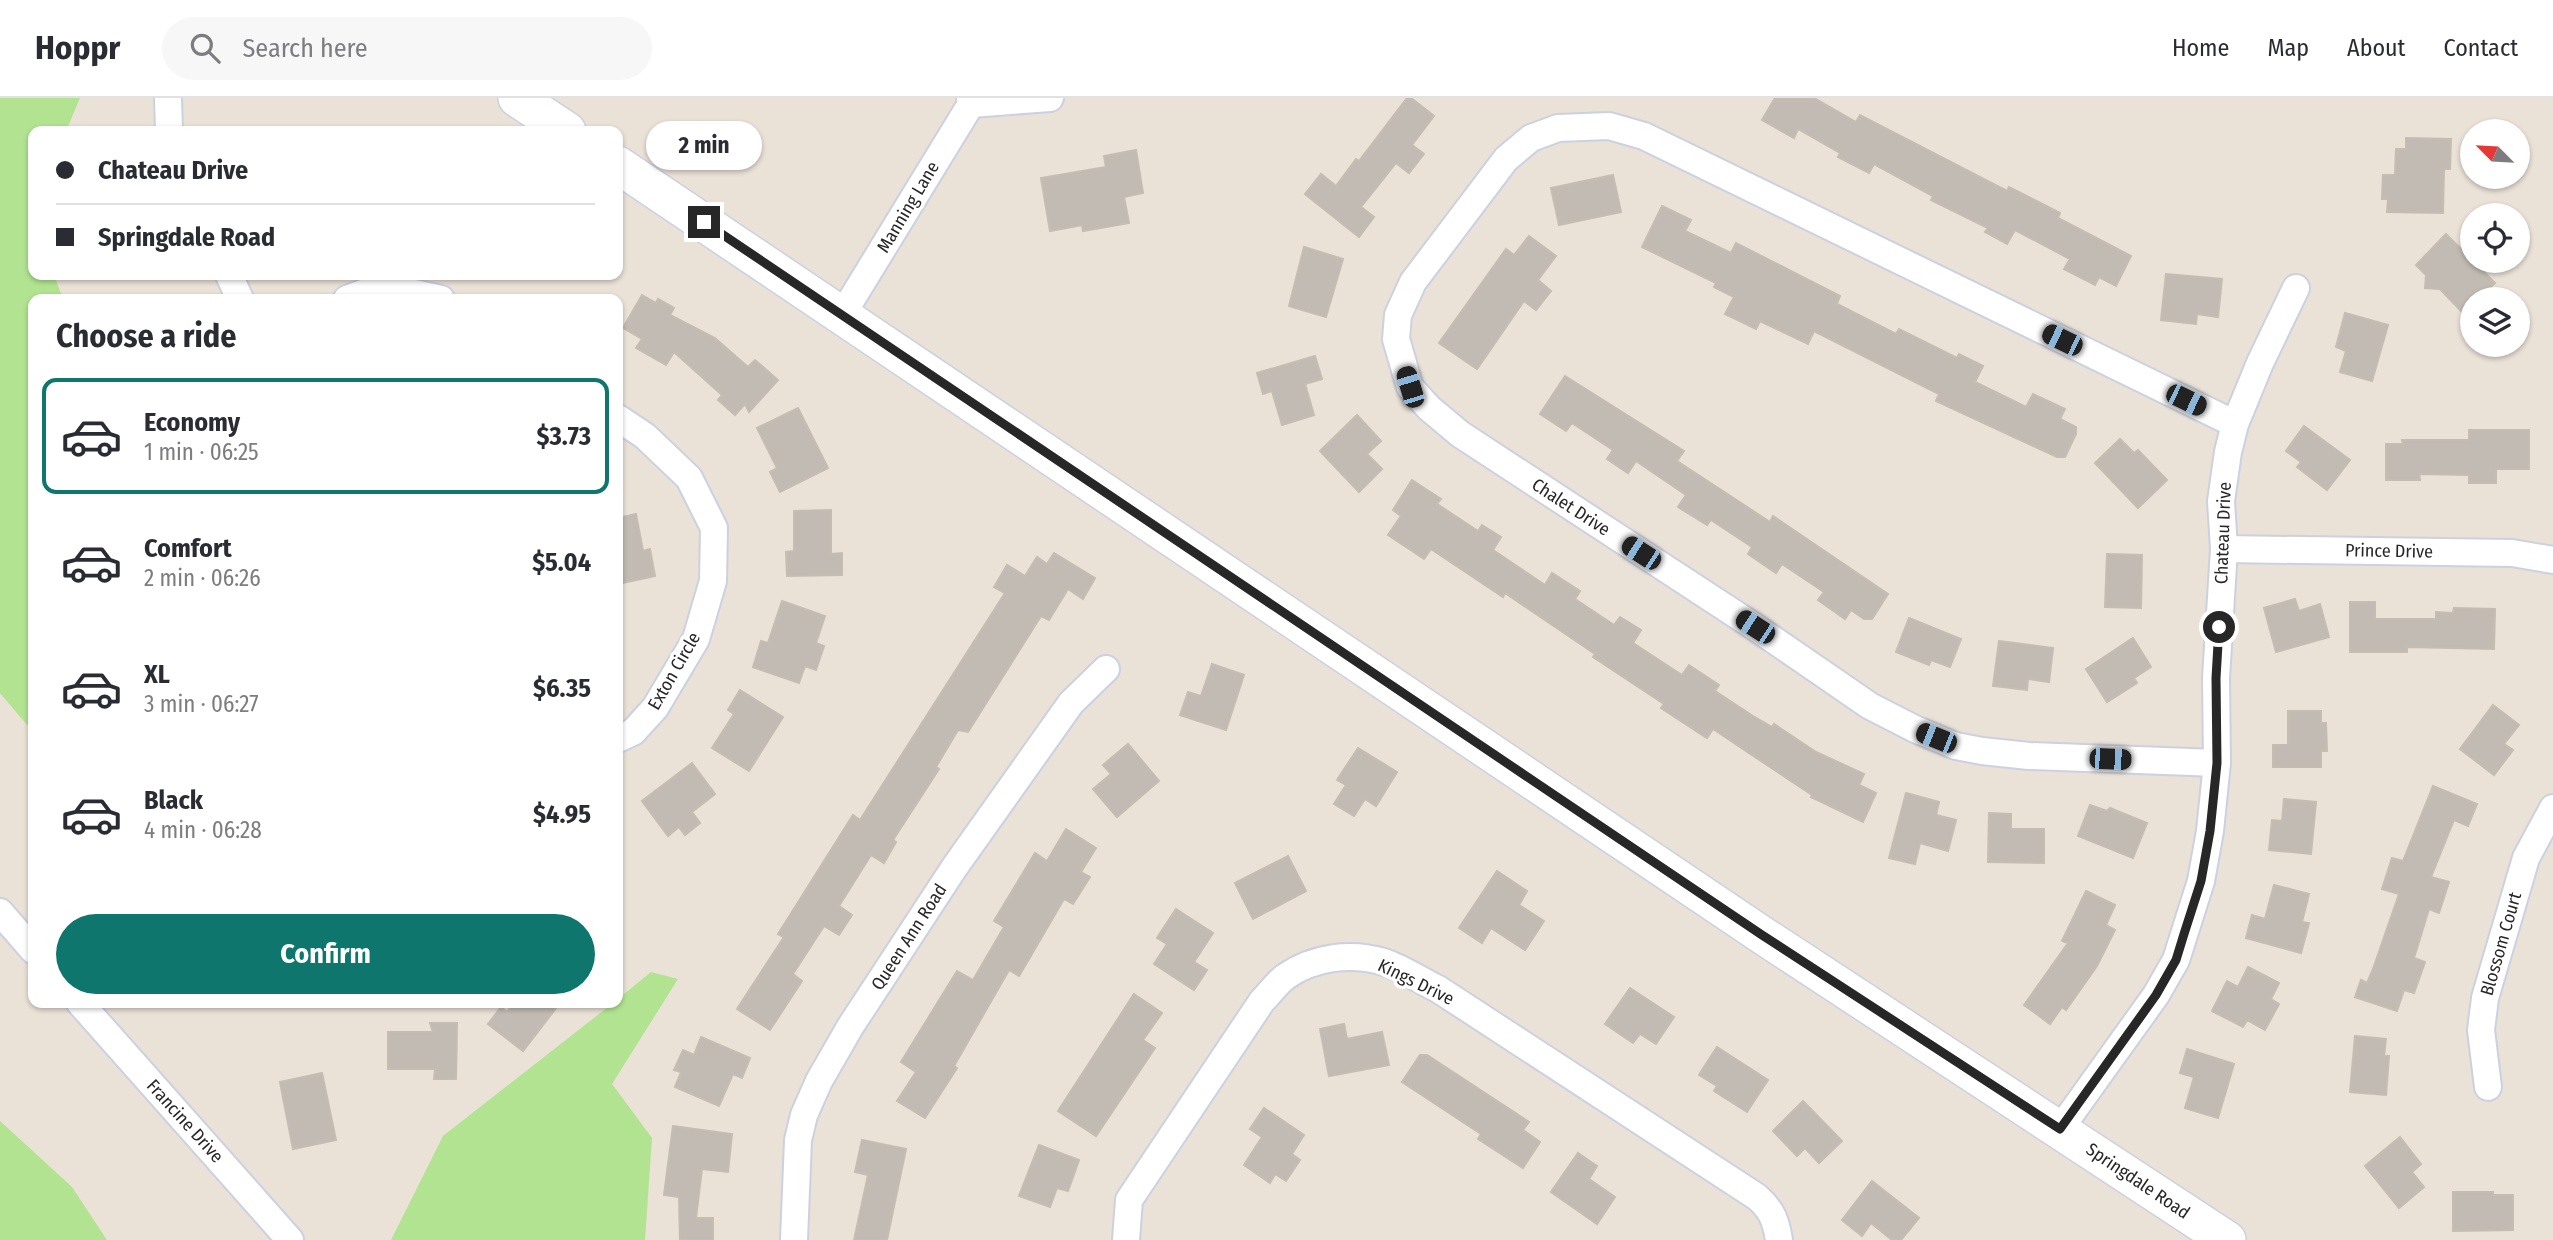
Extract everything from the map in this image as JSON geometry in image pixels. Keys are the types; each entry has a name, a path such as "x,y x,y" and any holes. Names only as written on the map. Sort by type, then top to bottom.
{"main road":[{"path":"517,98 559,126"},
{"name":"Springdale Road","path":"623,168 1762,935 2227,1240"}],"street":[{"path":"168,98 169,126"},
{"path":"970,101 1050,98"},
{"name":"Manning Lane","path":"842,315 970,101"},
{"name":"Chalet Drive","path":"2217,763 2029,756 1982,751 1956,746 1870,706 1755,627 1460,434 1429,408 1410,387 1396,339 1398,315 1413,282 1506,159 1531,138 1558,128 1609,126 1644,136 2235,424"},
{"path":"361,294 382,286 418,294"},
{"name":"Chateau Drive","path":"2060,1129 2156,995 2176,960 2201,881 2210,831 2217,763 2216,678 2224,549 2221,501 2228,452 2235,424 2260,363 2296,289"},
{"name":"Exton Circle","path":"623,421 645,436 689,478 714,528 713,581 696,639 655,708 634,732 623,736"},
{"name":"Prince Drive","path":"2224,549 2512,553 2553,559"},
{"name":"Queen Ann Road","path":"794,1240 797,1140 804,1115 819,1081 850,1027 954,868 1071,703 1106,669"},
{"name":"Blossom Court","path":"2488,1087 2481,1030 2485,998 2526,858 2553,808"},
{"path":"0,912 28,944"},
{"name":"Kings Drive","path":"1126,1240 1129,1200 1262,1001 1283,978 1306,965 1328,958 1355,957 1384,963 1438,989 1757,1197 1770,1208 1779,1240"},
{"name":"Francine Drive","path":"84,1008 290,1240"}],"green space":[{"path":"0,98 80,98 68,126 28,126 28,280 56,280 61,294 28,294 28,726 0,693"},
{"path":"651,972 678,979 612,1084 652,1138 645,1240 391,1240 443,1136 607,1008 623,1008 623,995"},
{"path":"0,1121 72,1187 107,1240 0,1240"}],"building":[{"path":"1407,98 1411,98 1434,116 1412,145 1424,154 1409,173 1396,163 1361,207 1374,217 1359,237 1305,194 1321,174 1336,186 1356,159 1359,161"},
{"path":"1775,98 1814,98 1856,122 1860,115 2007,191 2009,187 2060,213 2058,218 2131,256 2116,286 2099,277 2095,285 2064,269 2070,259 2015,230 2007,244 1985,232 1988,228 1931,200 1933,196 1874,164 1869,173 1838,157 1840,153 1798,129 1794,138 1762,120"},
{"path":"2406,138 2451,139 2450,169 2444,169 2443,213 2387,212 2388,199 2382,199 2383,175 2395,175 2396,149 2406,149"},
{"path":"1136,150 1143,193 1124,197 1129,223 1083,231 1082,225 1050,231 1041,178 1106,167 1104,156"},
{"path":"1613,175 1621,212 1559,225 1551,188"},
{"path":"1662,206 1691,220 1685,231 1731,253 1736,243 1840,296 1837,304 1896,334 1899,329 1957,358 1959,354 1983,366 1975,382 2026,407 2033,394 2065,409 2060,419 2076,427 2076,434 2065,457 2057,457 1936,401 1939,394 1814,331 1808,344 1760,321 1756,329 1725,314 1734,297 1714,287 1716,283 1642,247"},
{"path":"2446,234 2460,248 2460,273 2485,273 2495,283 2491,287 2460,287 2460,310 2440,289 2425,288 2426,275 2416,265"},
{"path":"1529,236 1556,256 1538,280 1551,291 1536,310 1524,301 1477,369 1439,343 1506,249 1514,255"},
{"path":"1304,247 1343,259 1326,317 1289,306"},
{"path":"2166,274 2222,279 2218,317 2197,314 2196,324 2161,320"},
{"path":"642,295 656,303 658,299 674,308 670,315 715,338 748,367 755,360 778,380 749,412 745,404 735,415 718,400 722,395 674,352 666,365 636,348 642,339 623,328"},
{"path":"2345,313 2388,325 2372,381 2340,372 2346,351 2336,347"},
{"path":"1315,356 1322,379 1305,384 1314,415 1282,425 1272,391 1263,394 1257,373"},
{"path":"1565,376 1684,451 1677,461 1770,522 1773,516 1888,594 1872,619 1864,619 1851,610 1845,619 1818,600 1824,592 1782,564 1776,573 1748,554 1752,547 1711,520 1707,525 1678,507 1686,495 1636,461 1628,473 1607,459 1613,450 1572,423 1566,431 1540,414"},
{"path":"798,408 828,468 780,492 770,472 777,468 757,428"},
{"path":"1357,415 1381,441 1367,454 1382,469 1359,492 1320,451"},
{"path":"2304,426 2350,460 2327,490 2297,467 2301,462 2286,451"},
{"path":"2469,430 2529,430 2529,469 2496,469 2496,483 2469,483 2469,475 2419,474 2420,480 2386,480 2386,444 2403,444 2402,440 2469,440"},
{"path":"2120,439 2134,453 2138,450 2167,480 2138,508 2095,463"},
{"path":"1412,480 1441,499 1437,504 1478,531 1482,525 1501,537 1493,550 1545,585 1552,573 1580,591 1575,599 1614,625 1620,617 1641,630 1633,643 1682,675 1689,665 1719,685 1715,691 1753,716 1772,727 1774,724 1816,752 1864,774 1859,785 1876,793 1863,822 1811,797 1812,795 1713,729 1707,738 1661,708 1664,704 1593,657 1595,654 1505,593 1503,597 1431,549 1424,559 1388,535 1401,516 1393,510"},
{"path":"831,510 831,554 842,553 842,575 787,576 786,552 794,551 794,511"},
{"path":"636,514 643,551 650,549 655,576 623,583 623,517"},
{"path":"1054,553 1095,578 1083,599 1068,589 1049,620 1041,616 968,732 958,730 936,767 939,769 893,840 896,842 884,863 871,855 839,906 852,915 839,935 824,926 793,974 802,981 770,1030 737,1009 784,937 778,934 853,815 860,820 1005,593 994,587 1007,565 1025,576 1037,557 1047,564"},
{"path":"2107,554 2142,555 2141,608 2105,607"},
{"path":"2295,599 2299,611 2320,604 2329,637 2276,652 2264,608"},
{"path":"782,601 825,616 816,643 824,646 816,670 805,666 799,683 753,667 761,641 768,643"},
{"path":"2350,602 2375,602 2375,619 2436,619 2436,612 2453,613 2454,608 2495,609 2494,649 2407,647 2407,652 2350,652"},
{"path":"1909,618 1961,639 1950,667 1931,660 1929,665 1896,652"},
{"path":"2133,638 2151,667 2134,678 2137,683 2107,702 2086,669"},
{"path":"1999,641 2053,648 2049,682 2028,679 2027,690 1993,686"},
{"path":"1212,664 1244,675 1226,730 1180,715 1188,692 1201,696"},
{"path":"740,690 783,717 749,771 712,748 734,714 728,710"},
{"path":"2493,705 2519,725 2504,744 2513,750 2494,775 2460,749"},
{"path":"2288,711 2321,711 2321,723 2326,723 2327,751 2321,751 2321,767 2273,767 2273,745 2288,745"},
{"path":"1128,744 1159,781 1117,817 1093,789 1111,774 1103,765"},
{"path":"1358,748 1397,772 1376,806 1365,799 1354,816 1334,804 1346,785 1337,780"},
{"path":"692,763 715,794 692,812 700,823 685,835 679,827 668,836 642,801"},
{"path":"2433,786 2477,804 2468,826 2454,820 2431,877 2449,882 2439,913 2429,909 2414,958 2425,962 2414,993 2404,990 2397,1011 2355,997 2361,980 2367,983 2373,969 2399,894 2382,889 2392,858 2403,861"},
{"path":"1906,793 1939,802 1936,815 1956,820 1948,851 1920,843 1915,864 1889,858"},
{"path":"2284,799 2316,802 2311,854 2269,850 2272,820 2282,821"},
{"path":"2090,805 2107,811 2110,808 2147,823 2133,858 2078,836"},
{"path":"1989,813 2011,814 2011,829 2044,829 2044,863 1988,862"},
{"path":"1066,829 1096,848 1081,872 1090,877 1073,904 1064,899 1019,976 1009,970 954,1066 957,1068 925,1118 897,1101 916,1072 901,1062 957,971 973,980 1004,927 994,921 1035,853 1047,861"},
{"path":"1288,856 1306,891 1253,919 1235,883"},
{"path":"1497,871 1527,891 1519,905 1544,921 1525,950 1491,928 1482,943 1459,928"},
{"path":"2274,885 2309,894 2302,922 2309,923 2301,953 2246,938 2252,915 2265,919"},
{"path":"2086,891 2115,905 2106,925 2115,930 2097,966 2066,1010 2062,1007 2050,1024 2024,1005 2068,943 2062,941"},
{"path":"1176,909 1213,933 1194,962 1207,970 1194,990 1154,964 1167,944 1157,938"},
{"path":"2248,967 2279,983 2271,999 2279,1004 2265,1030 2247,1020 2243,1027 2212,1011 2227,981 2238,987"},
{"path":"1630,988 1674,1017 1656,1044 1640,1034 1633,1043 1605,1024"},
{"path":"1134,994 1162,1013 1143,1040 1155,1048 1096,1136 1058,1111"},
{"path":"500,1008 507,1012 510,1008 556,1008 523,1051 488,1024"},
{"path":"430,1023 457,1023 456,1079 434,1079 435,1069 388,1069 388,1032 433,1032"},
{"path":"1344,1024 1347,1039 1382,1032 1389,1065 1329,1076 1320,1029"},
{"path":"2355,1036 2386,1039 2384,1056 2389,1056 2386,1095 2350,1092"},
{"path":"701,1037 750,1058 742,1078 733,1074 719,1106 675,1087 681,1072 674,1070 683,1050 694,1055"},
{"path":"1717,1047 1768,1080 1747,1112 1714,1091 1717,1086 1699,1075"},
{"path":"2187,1049 2234,1064 2218,1118 2185,1108 2194,1077 2180,1073"},
{"path":"1420,1055 1427,1055 1529,1122 1523,1130 1540,1142 1523,1168 1478,1139 1481,1134 1402,1082"},
{"path":"322,1073 336,1140 293,1149 280,1082"},
{"path":"1803,1101 1842,1141 1819,1163 1805,1148 1797,1156 1773,1131"},
{"path":"1264,1108 1304,1135 1292,1154 1300,1160 1286,1181 1275,1174 1270,1183 1244,1165 1262,1137 1250,1129"},
{"path":"673,1126 732,1134 728,1172 702,1169 696,1218 713,1218 713,1240 680,1240 679,1197 664,1195"},
{"path":"2400,1137 2421,1164 2412,1172 2424,1187 2399,1208 2365,1166"},
{"path":"862,1140 906,1149 887,1240 854,1240 868,1175 855,1172"},
{"path":"1039,1145 1079,1160 1068,1191 1057,1188 1050,1207 1019,1196"},
{"path":"1578,1153 1597,1166 1589,1179 1615,1197 1597,1224 1551,1192"},
{"path":"1872,1181 1919,1218 1901,1240 1892,1240 1871,1223 1862,1236 1842,1220"},
{"path":"2453,1192 2513,1195 2513,1230 2453,1231"}],"route":[{"path":"704,222 1762,935 2060,1129 2156,995 2176,960 2201,881 2210,831 2217,763 2216,678 2219,627"}]}
